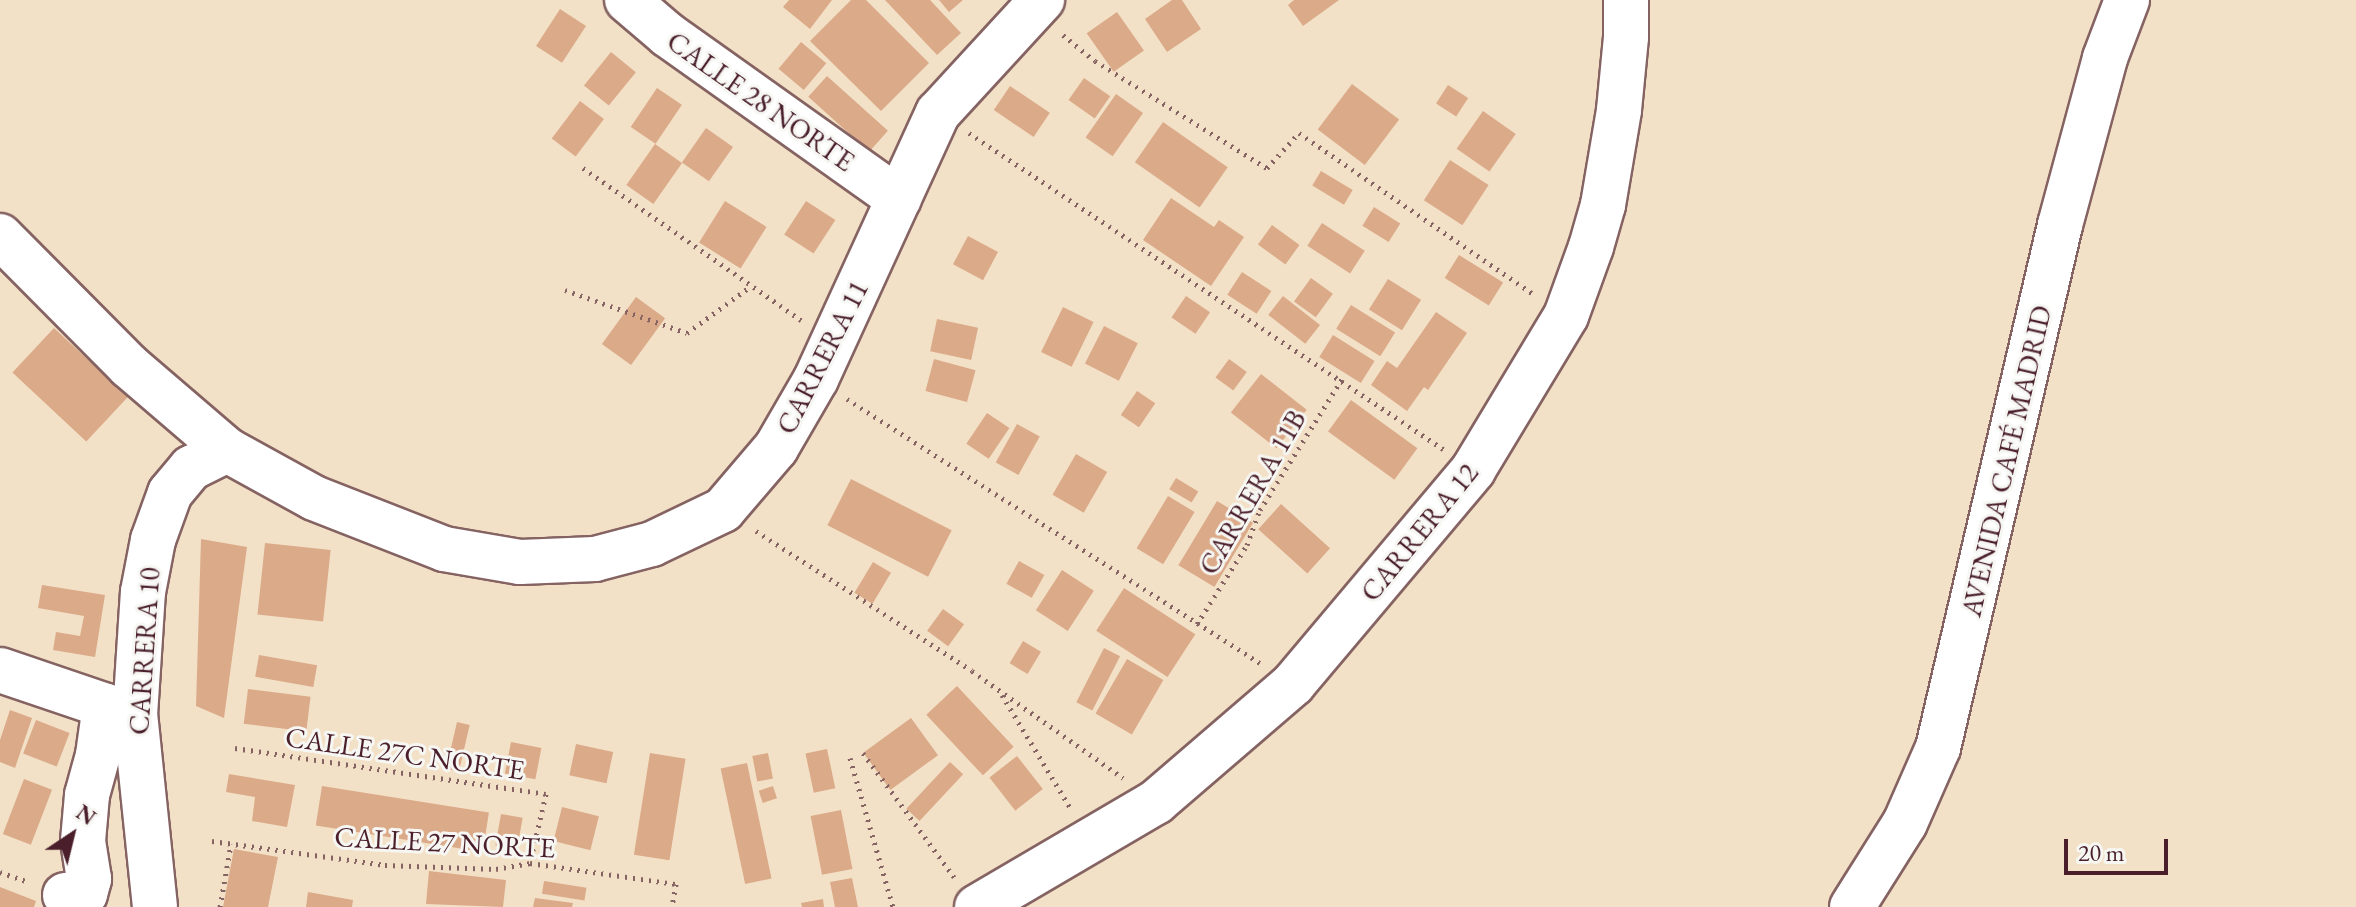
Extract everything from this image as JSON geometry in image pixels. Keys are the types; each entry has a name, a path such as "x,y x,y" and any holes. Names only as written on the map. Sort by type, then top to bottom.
{"street":[{"name":"CALLE 28 NORTE","path":"627,0 668,35 899,199"},
{"name":"CARRERA 12","path":"967,894 1090,841 1156,802 1293,684 1473,470 1566,316 1603,205 1619,110 1626,0"},
{"name":"AVENIDA CAFÉ MADRID","path":"1852,907 1905,823 1938,748 2060,225 2105,58 2127,0"},
{"name":"CARRERA 11","path":"227,450 314,498 444,549 520,562 595,559 652,544 723,510 776,448 816,379 938,113 1036,5"},
{"path":"0,236 129,366 227,450"},
{"name":"CARRERA 10","path":"155,907 120,710 153,540 170,493 191,468 227,450"},
{"path":"0,670 120,710 98,755 87,795 83,841 89,879 85,894 65,895"}],"path":[{"path":"1036,5 1095,61 1267,168 1299,133 1566,316"},
{"path":"938,113 1342,379 1473,470"},
{"path":"583,168 787,312"},
{"path":"565,290 687,333 751,286"},
{"path":"816,379 1293,684"},
{"name":"CARRERA 11B","path":"1197,624 1247,545 1260,510 1342,379"},
{"path":"723,510 999,690 1156,802"},
{"path":"999,690 1090,841"},
{"name":"CALLE 27C NORTE","path":"235,748 546,794 530,863"},
{"path":"863,753 967,894"},
{"path":"850,758 893,907"},
{"name":"CALLE 27 NORTE","path":"212,841 385,865 496,869 530,863 676,884 672,907"},
{"path":"220,907 231,844"}],"building":[{"path":"789,0 832,0 810,29 783,7"},
{"path":"851,0 866,0 929,63 881,111 810,41"},
{"path":"885,0 930,0 961,33 937,55"},
{"path":"939,0 963,0 949,12"},
{"path":"1172,0 1182,0 1201,29 1167,52 1145,19"},
{"path":"1294,0 1339,0 1303,26 1288,5"},
{"path":"560,9 586,26 562,63 536,46"},
{"path":"1117,12 1144,51 1114,72 1087,33"},
{"path":"801,42 826,63 804,90 779,69"},
{"path":"611,52 636,72 609,106 584,85"},
{"path":"827,76 888,131 869,152 808,97"},
{"path":"1084,78 1110,96 1095,118 1069,100"},
{"path":"1352,84 1399,120 1365,165 1318,130"},
{"path":"1448,85 1468,98 1456,117 1436,103"},
{"path":"1010,86 1050,113 1034,137 994,110"},
{"path":"657,88 682,105 656,144 631,127"},
{"path":"1116,94 1143,113 1113,156 1086,137"},
{"path":"580,101 604,119 576,157 552,139"},
{"path":"1483,111 1516,134 1489,172 1457,149"},
{"path":"1163,122 1228,167 1200,207 1135,162"},
{"path":"706,128 733,147 709,181 682,162"},
{"path":"655,144 682,163 653,204 626,185"},
{"path":"1450,160 1489,185 1462,225 1424,200"},
{"path":"1321,171 1353,190 1344,205 1312,186"},
{"path":"1171,198 1214,227 1219,220 1244,237 1211,286 1143,240"},
{"path":"725,201 767,227 741,269 699,243"},
{"path":"806,201 835,220 814,254 784,235"},
{"path":"1374,207 1400,223 1389,242 1362,226"},
{"path":"1322,223 1365,251 1350,273 1307,246"},
{"path":"1272,225 1300,245 1285,264 1258,244"},
{"path":"968,236 998,252 983,280 953,264"},
{"path":"1459,255 1503,283 1489,305 1445,278"},
{"path":"1242,272 1271,291 1257,314 1227,295"},
{"path":"1311,278 1333,294 1316,317 1294,301"},
{"path":"1388,279 1421,300 1402,330 1369,310"},
{"path":"1186,296 1210,312 1196,334 1171,318"},
{"path":"1283,296 1320,325 1305,344 1268,315"},
{"path":"636,297 665,318 631,365 602,344"},
{"path":"1351,305 1395,333 1380,356 1336,329"},
{"path":"1063,307 1094,322 1072,367 1041,352"},
{"path":"1436,312 1467,333 1428,390 1424,387 1407,411 1371,385 1387,361 1397,368"},
{"path":"937,319 978,328 971,360 930,351"},
{"path":"1104,326 1138,343 1119,381 1085,363"},
{"path":"54,328 128,397 86,441 12,373"},
{"path":"1333,335 1375,361 1361,383 1319,357"},
{"path":"934,359 976,370 967,402 925,391"},
{"path":"1229,359 1247,372 1233,391 1215,378"},
{"path":"1261,374 1307,410 1277,448 1231,413"},
{"path":"1137,391 1155,403 1139,427 1121,415"},
{"path":"1351,400 1417,448 1394,480 1328,432"},
{"path":"987,413 1009,428 989,459 966,444"},
{"path":"1017,424 1040,437 1018,475 996,462"},
{"path":"1076,454 1107,472 1084,513 1052,495"},
{"path":"1176,478 1198,491 1192,503 1169,489"},
{"path":"851,479 952,530 928,577 827,525"},
{"path":"1168,496 1195,512 1163,564 1137,548"},
{"path":"1217,501 1253,523 1214,587 1178,565"},
{"path":"1281,504 1330,548 1307,573 1258,529"},
{"path":"201,539 247,547 224,718 196,706"},
{"path":"265,543 331,550 323,622 257,615"},
{"path":"1019,561 1044,575 1032,598 1006,584"},
{"path":"873,562 891,573 872,604 854,593"},
{"path":"1062,570 1094,591 1068,631 1036,610"},
{"path":"42,585 105,595 95,657 53,650 56,632 80,636 84,616 38,608"},
{"path":"1124,588 1195,634 1168,677 1096,631"},
{"path":"943,609 964,624 948,646 927,631"},
{"path":"1023,641 1041,652 1028,674 1010,663"},
{"path":"1104,648 1120,656 1092,711 1076,702"},
{"path":"259,655 317,665 313,687 255,677"},
{"path":"1127,659 1163,680 1132,735 1096,714"},
{"path":"957,686 1014,747 983,775 926,715"},
{"path":"248,689 311,697 306,731 244,724"},
{"path":"10,710 32,718 15,768 0,762 0,740"},
{"path":"911,718 938,755 890,790 863,753"},
{"path":"36,720 70,733 57,767 23,754"},
{"path":"457,722 470,725 459,772 446,769"},
{"path":"511,742 541,748 535,779 505,773"},
{"path":"576,744 613,752 607,783 569,775"},
{"path":"827,749 835,788 814,793 805,754"},
{"path":"650,753 686,759 669,860 634,855"},
{"path":"768,753 773,779 757,782 752,756"},
{"path":"1017,756 1043,789 1015,811 989,778"},
{"path":"950,762 963,774 920,821 906,809"},
{"path":"747,763 772,878 745,884 721,769"},
{"path":"229,774 295,785 287,827 252,821 255,797 226,792"},
{"path":"24,779 52,790 31,845 3,834"},
{"path":"322,786 489,812 483,852 316,826"},
{"path":"773,786 777,798 763,803 759,791"},
{"path":"562,807 599,816 590,850 554,841"},
{"path":"841,810 852,869 822,875 811,816"},
{"path":"501,814 523,818 517,849 495,846"},
{"path":"234,849 278,857 268,907 223,907"},
{"path":"429,871 506,880 503,907 426,904"},
{"path":"852,878 858,907 835,907 830,882"},
{"path":"544,881 586,888 584,901 542,894"},
{"path":"0,887 36,901 34,907 0,907"},
{"path":"308,892 353,900 352,907 306,907"},
{"path":"535,898 573,903 572,907 533,907"},
{"path":"823,899 824,907 802,907 801,903"}]}
